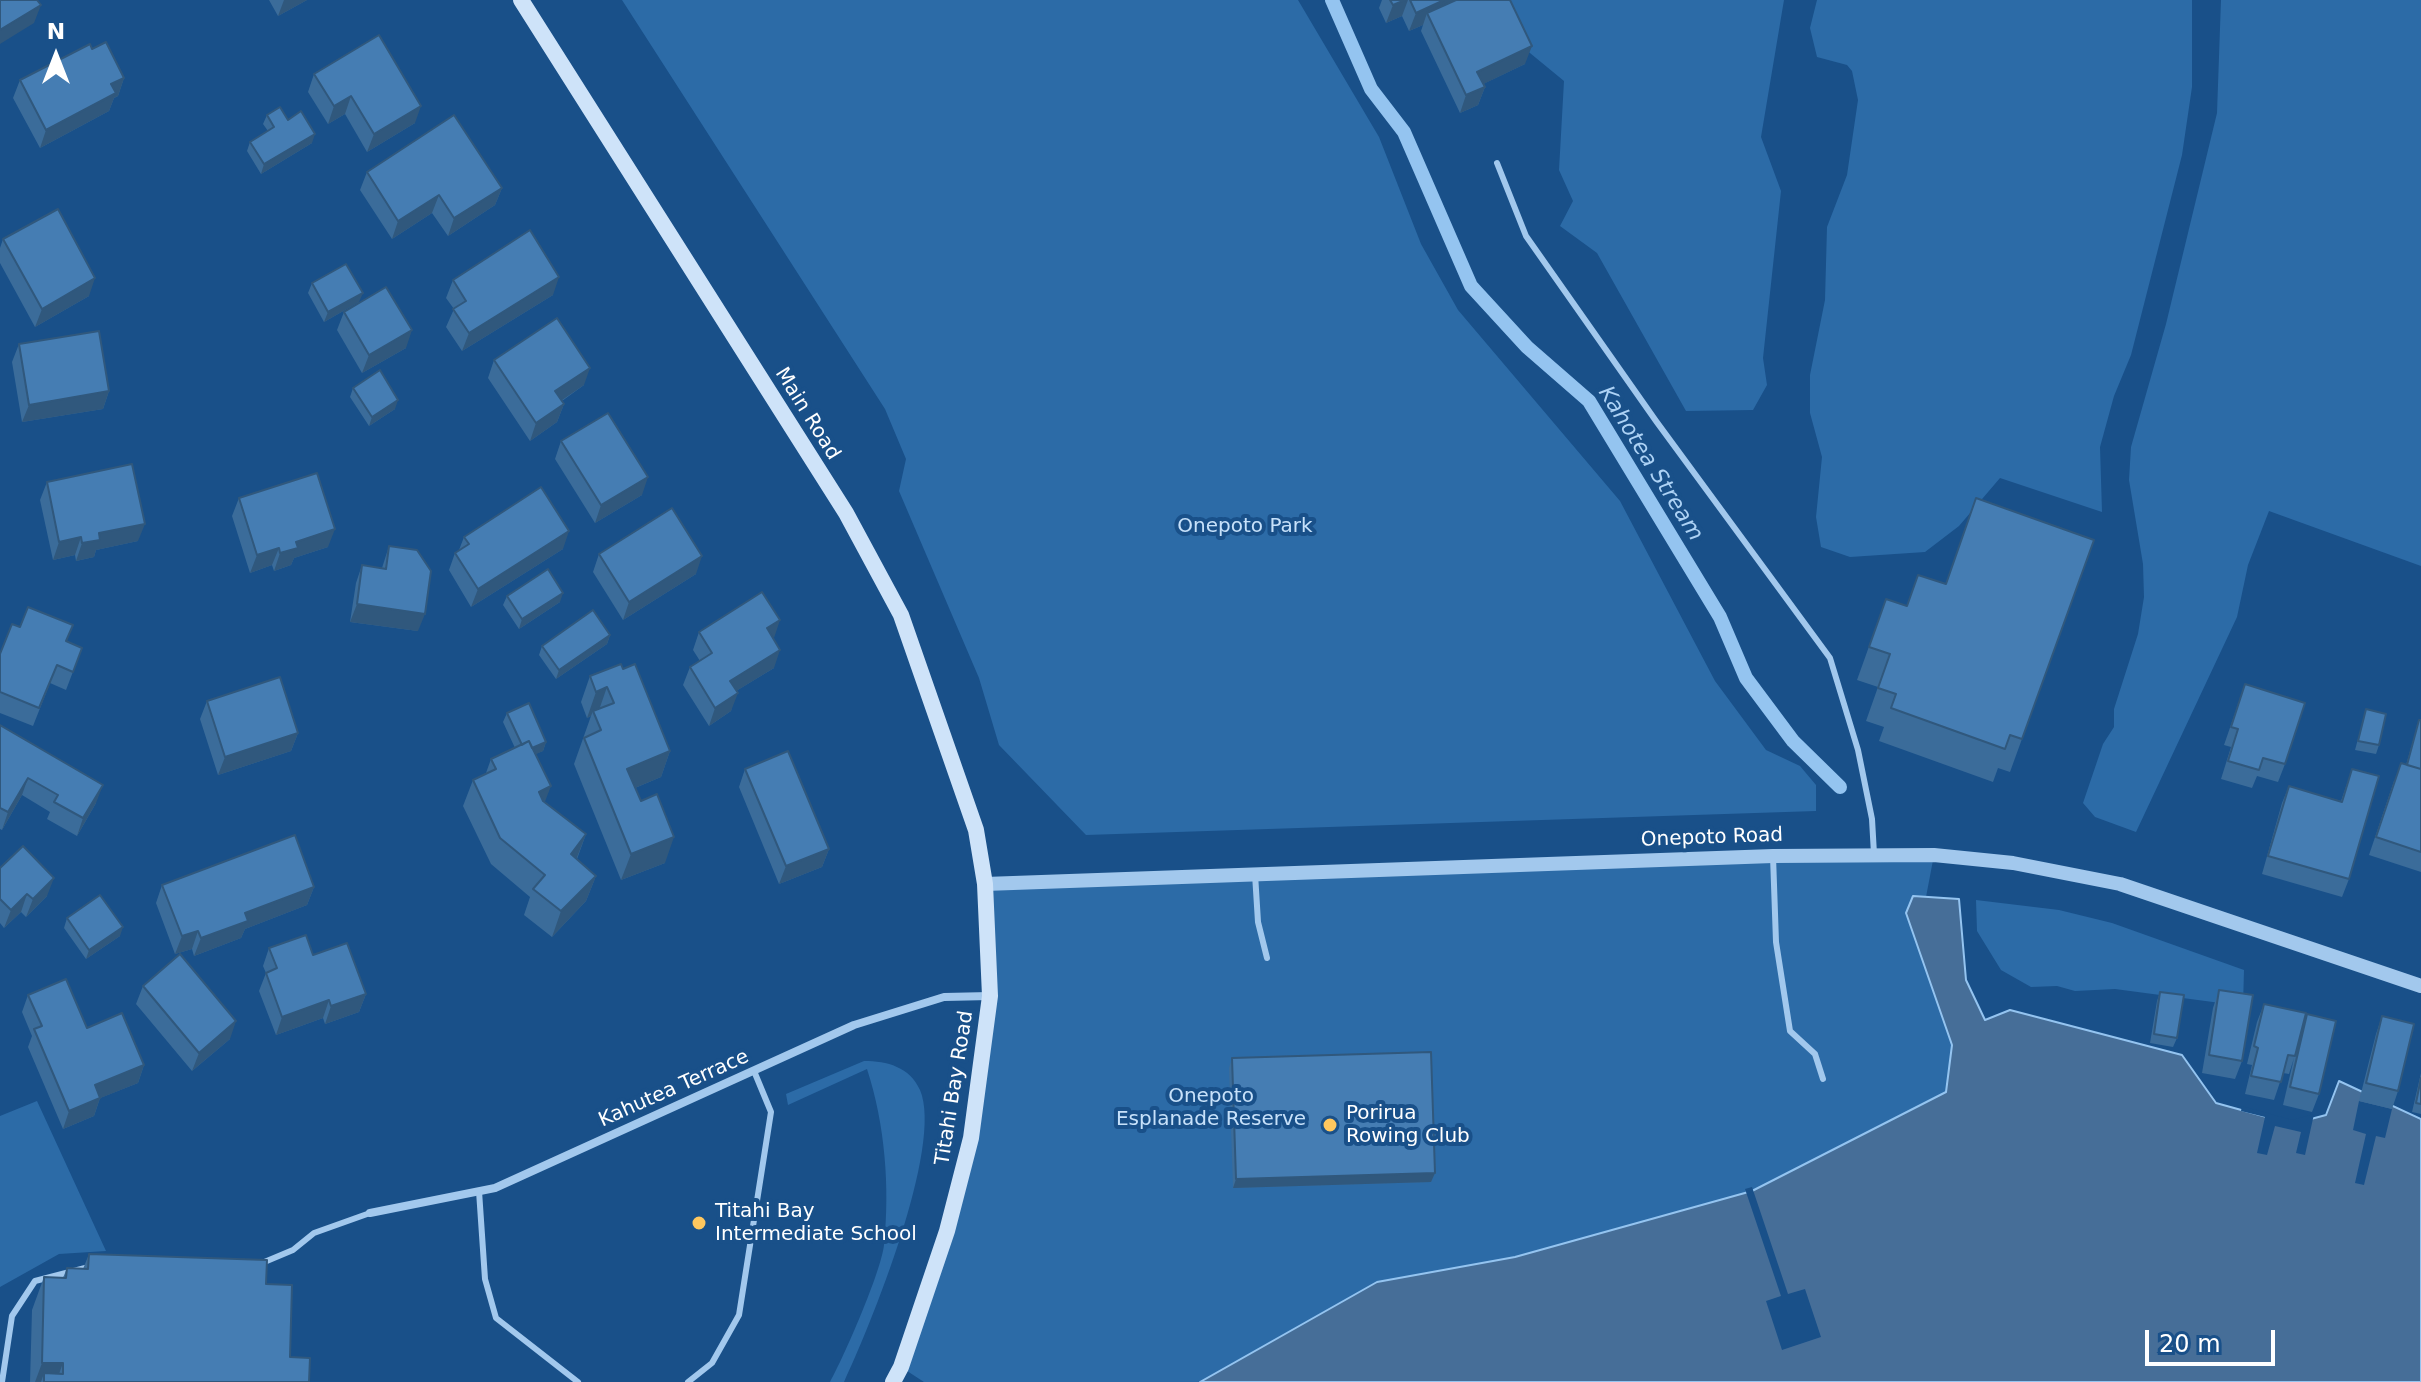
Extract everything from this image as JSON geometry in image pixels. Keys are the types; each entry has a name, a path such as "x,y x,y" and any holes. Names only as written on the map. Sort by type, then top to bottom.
{"main road":[{"name":"Main Road","path":"521,0 846,513 901,615 976,830 985,884"},
{"name":"Titahi Bay Road","path":"893,1382 901,1367 947,1231 971,1138 990,996 985,884"}],"street":[{"name":"Onepoto Road","path":"985,884 1773,856 1874,854 2013,863 2120,884 2421,986"},
{"name":"Kahutea Terrace","path":"370,1213 495,1188 854,1025 944,997 990,996"}],"lane":[{"path":"1497,163 1526,236 1656,421 1830,658 1858,750 1872,819 1874,854"},
{"path":"1773,856 1776,942 1790,1031 1815,1054 1823,1079"},
{"path":"1255,874 1258,922 1267,958"},
{"path":"688,1382 712,1363 739,1315 771,1112 754,1071"},
{"path":"479,1191 485,1279 496,1318 578,1382"},
{"path":"256,1266 293,1250 314,1233 370,1213"},
{"path":"2,1382 12,1316 35,1281 82,1266 98,1268"}],"green space":[{"name":"Onepoto Park","path":"622,0 1298,0 1379,137 1421,244 1458,310 1620,501 1715,681 1766,750 1800,766 1816,785 1816,811 1086,835 999,745 979,678 899,491 906,459 885,409"},
{"path":"1498,0 1784,0 1761,137 1781,191 1763,358 1767,385 1753,410 1686,411 1597,253 1560,226 1573,201 1559,170 1564,81 1519,44"},
{"path":"1817,0 2192,0 2192,87 2182,155 2131,355 2114,396 2100,447 2102,512 2000,478 1959,526 1925,552 1850,557 1821,547 1816,517 1822,457 1810,413 1810,375 1825,300 1827,227 1847,175 1858,100 1852,71 1847,65 1817,57 1810,28"},
{"path":"2221,0 2421,0 2421,566 2269,511 2248,565 2237,617 2136,832 2095,817 2083,803 2103,744 2114,727 2114,709 2138,634 2144,597 2143,564 2129,480 2131,447 2166,324 2217,113"},
{"name":"Onepoto Esplanade Reserve","path":"1934,855 1926,897 1954,1032 1946,1092 1752,1191 1515,1257 1377,1282 1200,1382 924,1382 901,1367 947,1231 990,996 985,884"},
{"path":"1976,900 2059,910 2112,923 2244,970 2243,1006 2115,989 2075,991 2057,986 2031,987 2001,970 1977,931"},
{"path":"864,1061 897,1067 916,1082 925,1116 922,1152 901,1236 870,1321 844,1382 830,1382 861,1314 884,1245 886,1201 882,1134 867,1069 788,1105 786,1094"},
{"path":"37,1101 106,1251 59,1254 0,1287 0,1116"}],"shaded area":[{"path":"1913,896 1959,899 1966,980 1985,1020 2010,1010 2182,1055 2216,1103 2292,1124 2326,1115 2339,1081 2421,1119 2421,1382 1200,1382 1377,1282 1515,1257 1752,1191 1946,1092 1952,1045 1906,913"}],"pier":[{"path":"2359,1101 2392,1109 2385,1138 2376,1136 2364,1185 2355,1183 2366,1134 2353,1130"},
{"path":"2242,1106 2292,1120 2314,1114 2305,1155 2296,1153 2301,1132 2275,1126 2267,1155 2257,1153 2265,1117 2241,1111"},
{"path":"1752,1187 1788,1294 1805,1289 1821,1337 1782,1350 1766,1301 1781,1296 1745,1189"}],"building":[{"path":"0,0 37,0 41,5 0,30"},
{"path":"1410,0 1444,0 1416,13"},
{"path":"1456,0 1510,0 1532,46 1477,72 1485,87 1466,95 1427,13"},
{"path":"379,35 421,106 374,134 351,96 334,106 314,74"},
{"path":"106,42 124,78 111,84 116,93 46,130 20,80 90,44 92,49"},
{"path":"280,107 288,120 301,111 315,134 264,164 250,142 274,127 267,115"},
{"path":"454,115 502,188 454,218 439,195 398,221 367,172"},
{"path":"58,209 95,278 42,309 3,239"},
{"path":"530,230 559,277 469,333 453,309 466,301 453,280"},
{"path":"346,264 363,293 328,312 312,283"},
{"path":"386,287 412,330 369,355 344,312"},
{"path":"557,318 590,368 555,391 564,404 536,423 494,360"},
{"path":"99,331 109,391 29,405 19,344"},
{"path":"380,370 398,400 372,417 353,388"},
{"path":"608,413 648,477 601,505 561,441"},
{"path":"132,464 145,524 99,533 100,540 82,543 81,537 59,542 47,482"},
{"path":"317,473 335,529 296,542 298,548 280,553 279,548 257,555 239,498"},
{"path":"541,487 569,531 478,589 455,553 469,544 464,537"},
{"path":"1976,498 2094,540 2022,739 2010,735 2005,749 1891,708 1896,694 1878,688 1890,654 1869,647 1886,599 1907,606 1918,575 1946,584"},
{"path":"672,508 702,556 629,602 599,554"},
{"path":"389,546 417,550 431,571 425,614 357,604 362,565 386,569"},
{"path":"548,569 563,593 522,619 507,596"},
{"path":"762,592 780,620 767,628 780,650 730,681 738,693 715,708 690,667 712,653 699,632"},
{"path":"28,607 73,625 66,641 82,648 73,672 57,665 39,708 0,692 0,654 12,624 20,627"},
{"path":"593,610 610,635 559,670 542,646"},
{"path":"621,664 623,669 635,664 670,751 627,769 641,801 657,794 674,837 631,854 584,738 601,730 593,711 614,703 607,687 596,692 590,676"},
{"path":"280,677 298,733 225,757 207,701"},
{"path":"2245,684 2305,703 2285,764 2263,758 2259,770 2228,761 2238,729 2231,727"},
{"path":"529,703 546,742 532,748 529,741 522,745 507,713"},
{"path":"2366,709 2386,714 2379,745 2358,741"},
{"path":"2421,720 2421,769 2407,765"},
{"path":"0,725 103,785 83,818 54,802 58,795 28,778 8,812 0,808"},
{"path":"529,741 551,786 539,792 543,801 586,834 571,854 596,876 561,911 533,889 545,875 500,838 473,780 496,769 491,759"},
{"path":"788,751 829,849 786,866 745,769"},
{"path":"2401,763 2421,769 2421,852 2376,837"},
{"path":"2352,769 2379,776 2349,879 2268,856 2289,786 2342,802"},
{"path":"295,835 314,887 245,913 248,921 201,938 198,931 182,936 162,885"},
{"path":"23,846 54,878 33,899 27,894 11,910 0,899 0,868"},
{"path":"100,895 123,927 89,950 67,918"},
{"path":"306,935 313,955 347,943 366,994 331,1006 329,1000 282,1017 266,973 277,968 269,948"},
{"path":"180,954 236,1021 199,1053 143,986"},
{"path":"66,979 87,1028 122,1013 144,1065 95,1085 100,1098 69,1111 34,1029 42,1026 28,995"},
{"path":"2219,990 2253,995 2242,1061 2209,1055"},
{"path":"2160,992 2184,995 2177,1038 2154,1034"},
{"path":"2264,1004 2306,1013 2295,1056 2288,1055 2281,1082 2251,1076"},
{"path":"2307,1014 2336,1021 2319,1094 2290,1087"},
{"path":"2382,1016 2414,1024 2398,1091 2366,1083"},
{"name":"Porirua Rowing Club","path":"1431,1052 1435,1173 1236,1179 1232,1058"},
{"path":"2421,1078 2421,1104 2416,1103"},
{"path":"89,1254 267,1260 266,1284 292,1285 290,1357 310,1358 309,1382 44,1382 44,1373 63,1374 63,1363 42,1363 44,1277 66,1278 67,1268 88,1269"}],"waterway":[{"name":"Kahotea Stream","path":"1332,0 1371,89 1404,132 1471,286 1527,347 1589,401 1720,617 1746,678 1793,741 1840,787"}],"place":[{"name":"Porirua Rowing Club","path":"1330,1125"},
{"name":"Titahi Bay Intermediate School","path":"699,1223"}]}
